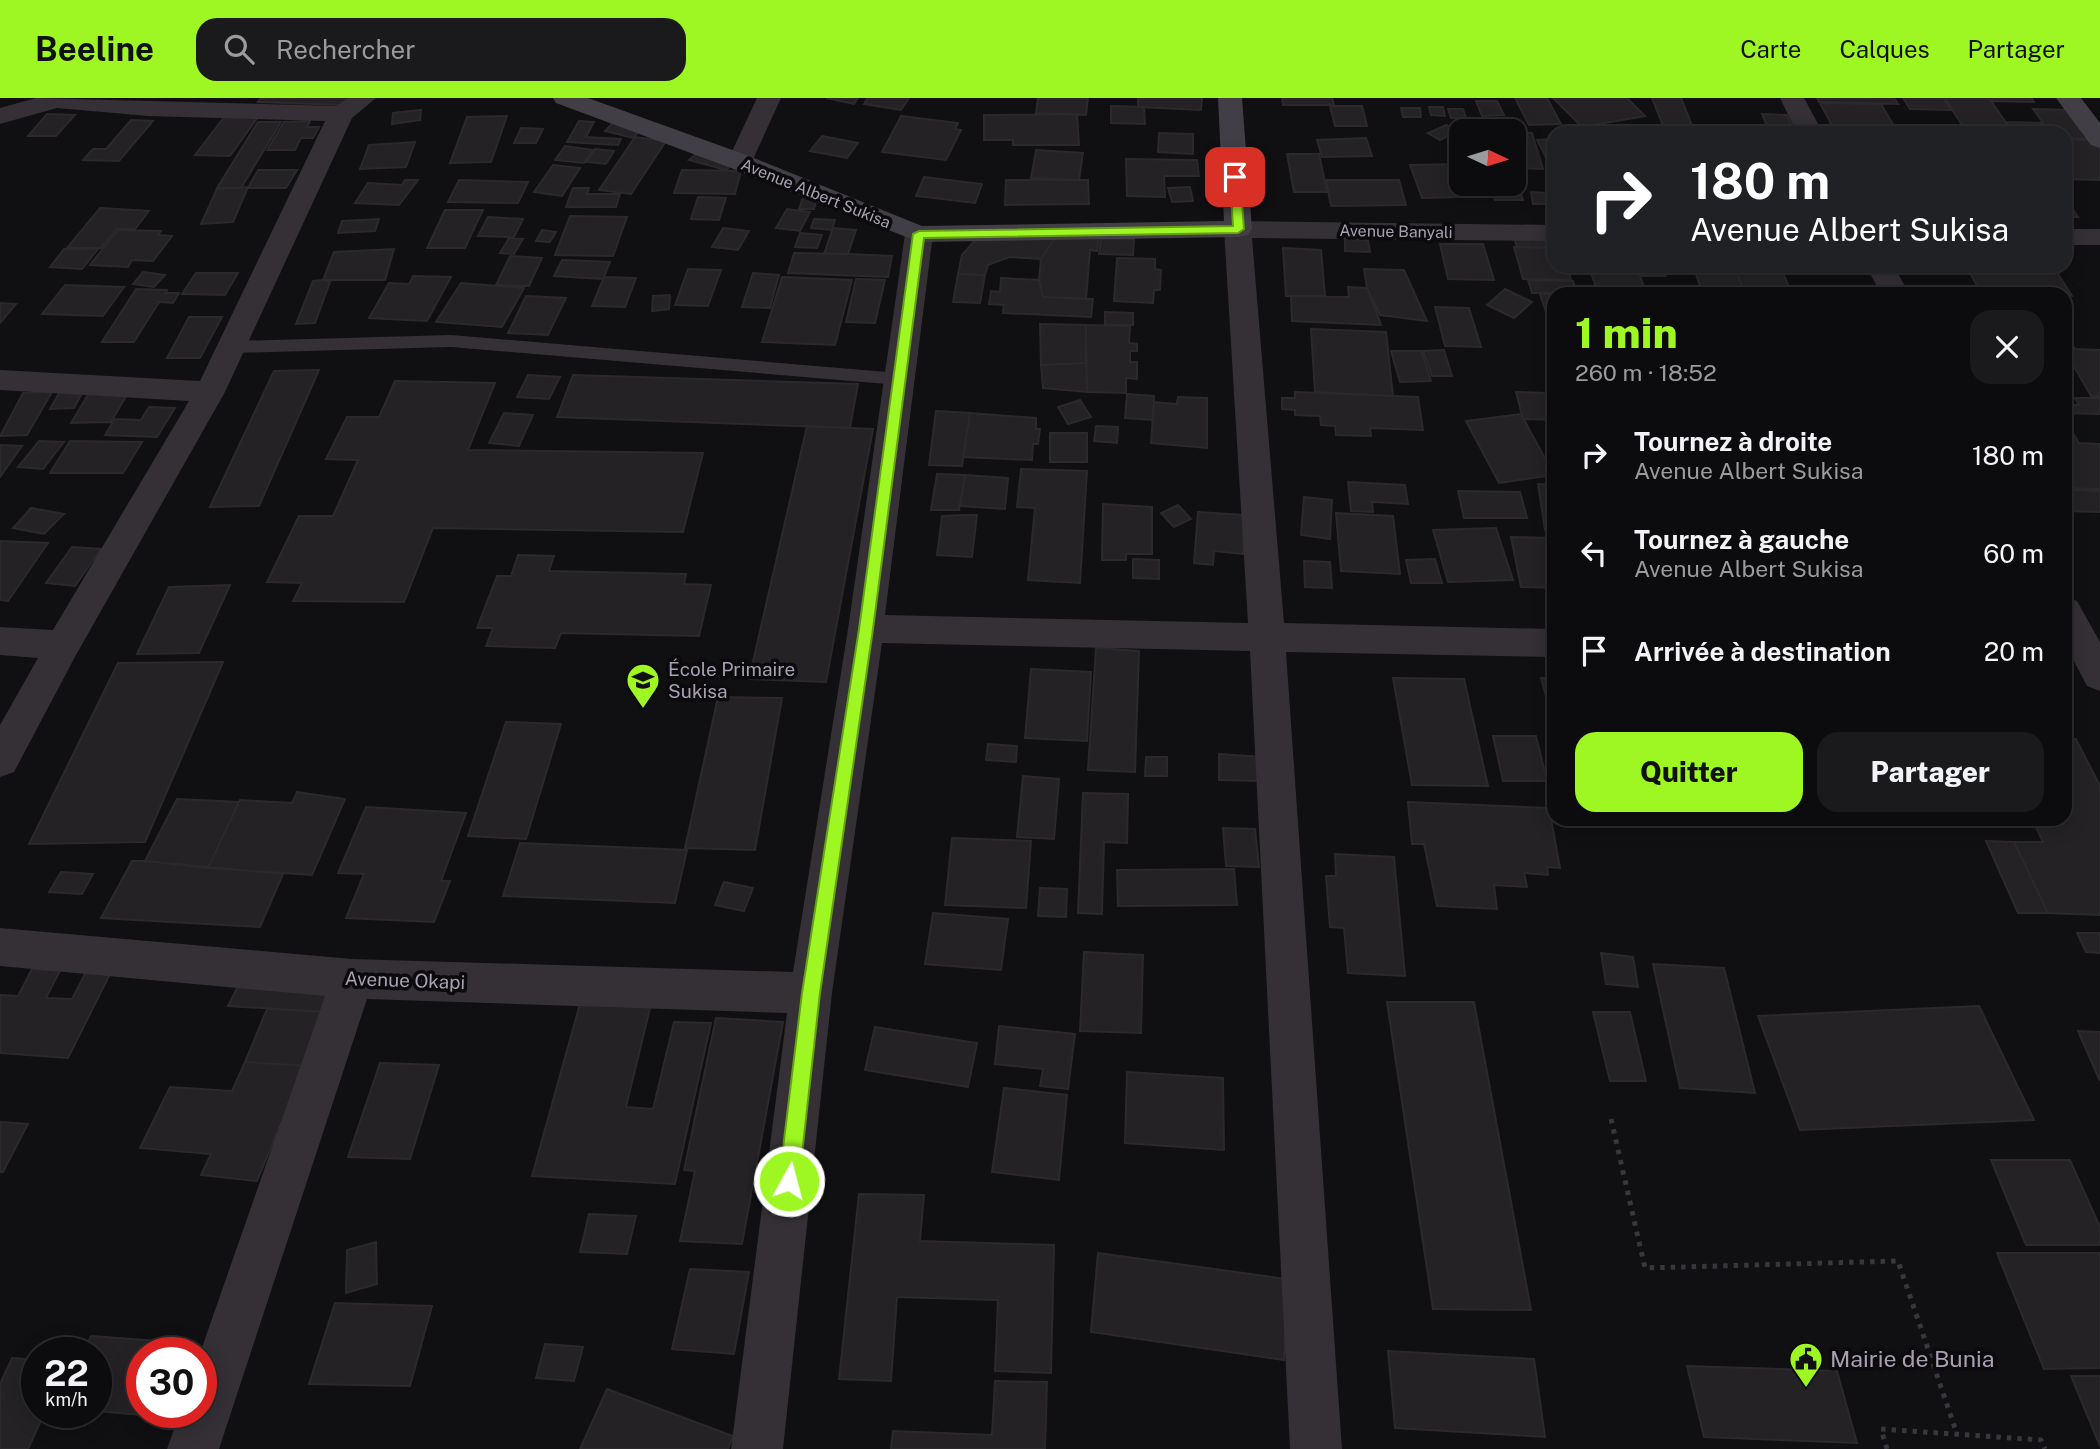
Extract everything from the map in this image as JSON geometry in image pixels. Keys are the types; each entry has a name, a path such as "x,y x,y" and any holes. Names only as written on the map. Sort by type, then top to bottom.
{"street":[{"name":"Avenue Albert Sukisa","path":"565,98 740,162 919,234 1238,229"},
{"path":"740,162 769,98"},
{"path":"1230,98 1267,639 1316,1449"},
{"path":"1792,98 1806,126"},
{"path":"2068,98 2100,140"},
{"path":"0,116 54,99 148,108 352,106 210,393 63,645 0,761"},
{"name":"Avenue Banyali","path":"1238,229 1547,233"},
{"path":"757,1449 811,993 866,629 919,234"},
{"path":"2072,237 2100,237"},
{"path":"0,380 210,393"},
{"path":"2072,625 2088,657"},
{"path":"866,629 1547,643"},
{"path":"0,641 63,645"},
{"name":"Avenue Okapi","path":"0,947 352,979 811,993"},
{"path":"193,1449 352,979"}],"lane":[{"path":"232,347 451,341 899,379"}],"path":[{"path":"1611,1119 1645,1268 1898,1261 1957,1434"},
{"path":"1886,1449 1881,1429 2042,1440 2045,1449"}],"building":[{"path":"261,98 347,98 342,105 258,102"},
{"path":"826,98 858,98 854,104"},
{"path":"868,98 909,98 901,110 864,104"},
{"path":"1038,98 1088,98 1086,115 1036,113"},
{"path":"1138,98 1202,98 1201,110 1138,107"},
{"path":"1282,98 1332,98 1334,105 1283,105"},
{"path":"1515,98 1547,98 1561,124 1529,125"},
{"path":"1553,98 1627,98 1645,116 1588,126 1581,126"},
{"path":"1652,98 1681,98 1692,126 1663,126"},
{"path":"1817,98 1894,98 1898,104 1819,102"},
{"path":"1903,98 1943,98 1951,110 1910,109"},
{"path":"1945,98 1989,98 2008,126 1963,126"},
{"path":"1992,98 2031,98 2034,102 1993,101"},
{"path":"1476,101 1497,101 1504,115 1482,116"},
{"path":"1820,103 1881,104 1894,126 1832,126"},
{"path":"1111,106 1144,107 1145,124 1111,123"},
{"path":"1330,106 1362,106 1367,126 1335,126"},
{"path":"1429,107 1443,107 1445,116 1431,115"},
{"path":"1401,108 1420,108 1421,117 1403,117"},
{"path":"1448,109 1463,109 1466,118 1451,118"},
{"path":"2033,109 2072,110 2094,139 2072,138 2072,126 2009,126 2006,122 2043,123"},
{"path":"421,110 420,120 392,124 393,113"},
{"path":"47,114 75,115 56,136 28,136"},
{"path":"1077,114 1079,145 1013,145 1013,140 984,140 984,115"},
{"path":"1762,114 1787,115 1792,126 1767,126"},
{"path":"225,116 258,117 230,156 195,155"},
{"path":"507,116 491,162 450,163 467,117"},
{"path":"901,116 958,123 955,129 961,130 946,160 882,152"},
{"path":"617,119 645,125 633,138 605,131"},
{"path":"131,120 153,121 119,161 83,160 93,149 106,149"},
{"path":"310,121 307,127 319,127 313,138 301,138 295,150 267,150 284,122"},
{"path":"579,121 594,122 586,137 621,139 618,145 567,142"},
{"path":"258,122 281,122 241,188 217,188"},
{"path":"1446,125 1449,127 1449,135 1440,140 1428,133"},
{"path":"521,128 543,129 536,143 514,143"},
{"path":"1159,133 1193,134 1193,154 1158,152"},
{"path":"1526,133 1532,133 1543,169 1526,168"},
{"path":"822,136 858,143 847,158 810,151"},
{"path":"635,137 666,141 631,194 599,190"},
{"path":"1366,138 1372,156 1322,157 1317,140"},
{"path":"1547,139 1547,159 1537,140"},
{"path":"2072,139 2094,140 2100,148 2100,180 2072,179"},
{"path":"415,142 406,167 360,169 369,145"},
{"path":"565,146 593,150 584,163 555,160"},
{"path":"595,149 614,151 606,164 587,162"},
{"path":"701,149 738,158 726,170 689,160"},
{"path":"1036,150 1083,153 1079,180 1031,178"},
{"path":"1287,154 1319,154 1327,192 1294,192"},
{"path":"1126,159 1197,160 1199,176 1164,176 1165,197 1127,196"},
{"path":"1449,164 1449,196 1495,196 1422,198 1410,165"},
{"path":"553,165 580,168 562,196 534,192"},
{"path":"258,170 297,170 286,188 248,188"},
{"path":"682,170 741,171 735,194 674,193"},
{"path":"924,177 982,184 975,203 916,196"},
{"path":"405,180 418,180 399,205 355,203 368,183 402,185"},
{"path":"459,180 528,182 518,203 448,202"},
{"path":"1006,180 1088,180 1089,204 1005,205"},
{"path":"1326,180 1399,180 1406,205 1331,206"},
{"path":"248,187 233,222 201,224 217,189"},
{"path":"1190,187 1193,201 1172,202 1168,188"},
{"path":"573,188 589,188 587,194 620,194 616,207 566,207"},
{"path":"1531,192 1547,193 1547,204 1533,204"},
{"path":"1494,196 1522,196 1523,200 1495,200"},
{"path":"698,197 726,198 719,220 691,219"},
{"path":"803,197 817,198 814,209 799,209"},
{"path":"100,208 149,211 135,229 116,229 101,248 67,248"},
{"path":"787,209 810,212 800,231 776,228"},
{"path":"445,210 483,210 465,248 427,248"},
{"path":"570,216 627,217 613,256 555,255"},
{"path":"488,217 523,219 514,237 478,236"},
{"path":"379,219 375,231 338,233 342,221"},
{"path":"814,219 835,220 832,230 811,228"},
{"path":"723,228 749,231 738,250 712,247"},
{"path":"833,228 856,230 848,254 824,254"},
{"path":"1511,228 1547,230 1547,248 1517,247"},
{"path":"118,230 161,231 158,235 172,236 153,261 132,260 128,267 90,265"},
{"path":"542,230 556,232 550,242 536,241"},
{"path":"800,233 822,235 817,248 795,247"},
{"path":"1057,235 1099,236 1097,251 1090,250 1086,299 1043,297 1039,280 1041,259"},
{"path":"509,238 523,239 514,254 500,253"},
{"path":"977,238 1055,238 1041,259 1009,257 988,265 985,275 958,274 962,255"},
{"path":"1101,239 1134,239 1133,255 1099,254"},
{"path":"1345,239 1368,240 1370,252 1345,251"},
{"path":"1440,244 1483,244 1494,280 1448,279"},
{"path":"1514,247 1547,248 1547,273 1569,273 1571,280 1523,279"},
{"path":"1283,248 1321,250 1325,296 1286,296"},
{"path":"64,249 98,249 82,269 50,267"},
{"path":"394,249 385,280 323,280 334,252"},
{"path":"794,253 892,256 888,277 788,273"},
{"path":"510,256 542,258 529,286 496,285"},
{"path":"1117,258 1155,259 1155,269 1161,270 1160,290 1154,290 1153,303 1114,301"},
{"path":"562,260 610,262 603,279 554,276"},
{"path":"688,269 721,270 708,306 675,305"},
{"path":"1364,269 1404,270 1427,321 1380,315 1367,288"},
{"path":"143,272 165,275 154,287 133,284"},
{"path":"196,273 238,273 225,295 182,294"},
{"path":"753,273 779,275 770,308 742,307"},
{"path":"1591,273 1665,273 1666,276 1640,276 1644,287 1596,287"},
{"path":"1696,273 1737,273 1742,287 1700,287"},
{"path":"1737,273 1783,273 1789,287 1742,287"},
{"path":"1970,273 2057,273 2066,287 1978,287"},
{"path":"958,274 985,275 980,303 953,302"},
{"path":"413,276 451,277 427,321 369,318 389,283 409,284"},
{"path":"604,277 636,278 625,307 592,306"},
{"path":"782,277 852,280 835,345 762,342"},
{"path":"1001,278 1039,280 1043,297 1093,299 1091,317 1003,313 1004,305 989,304 991,291 1000,292"},
{"path":"856,279 885,280 875,323 846,322"},
{"path":"1528,280 1573,281 1575,287 1547,287 1547,293 1532,293"},
{"path":"313,281 330,282 315,323 296,324"},
{"path":"461,283 524,288 502,327 436,322"},
{"path":"65,285 124,287 103,316 42,314"},
{"path":"1348,287 1367,288 1381,325 1292,321 1291,296 1349,297"},
{"path":"136,289 179,293 173,303 159,302 134,342 102,342"},
{"path":"1505,289 1532,302 1514,318 1487,305"},
{"path":"1540,294 1547,294 1546,312"},
{"path":"670,295 669,309 652,311 653,296"},
{"path":"526,296 566,298 548,335 508,333"},
{"path":"0,303 16,304 0,323"},
{"path":"1435,307 1469,308 1481,347 1445,346"},
{"path":"1105,312 1133,313 1133,325 1105,325"},
{"path":"189,317 222,317 200,358 167,358"},
{"path":"1040,324 1086,325 1086,363 1041,365"},
{"path":"1086,325 1130,326 1129,343 1137,344 1137,351 1130,351 1130,362 1137,362 1137,379 1126,378 1126,393 1087,392"},
{"path":"1311,329 1386,332 1393,396 1315,392"},
{"path":"2072,344 2075,349 2100,350 2100,396 2091,396 2072,363"},
{"path":"1444,350 1452,376 1432,376 1423,351"},
{"path":"1391,351 1421,351 1431,381 1400,382"},
{"path":"1086,363 1087,392 1043,388 1041,365"},
{"path":"319,370 259,506 210,507 274,371"},
{"path":"528,375 560,377 549,399 517,397"},
{"path":"573,375 858,384 850,428 557,417"},
{"path":"89,380 74,408 50,409 66,381"},
{"path":"395,381 495,383 468,450 703,453 683,532 433,528 404,602 293,601 302,583 267,582 299,516 333,516 358,460 326,459 347,417 379,417"},
{"path":"133,384 111,422 71,423 94,385"},
{"path":"52,392 27,435 0,436 23,393"},
{"path":"1295,392 1418,397 1423,430 1370,428 1371,436 1336,435 1335,426 1321,425 1320,416 1295,415 1295,410 1282,409 1282,398 1295,398"},
{"path":"1516,392 1547,393 1547,420 1523,419"},
{"path":"1127,394 1154,396 1153,420 1125,418"},
{"path":"1178,397 1207,398 1207,448 1151,443 1154,402 1177,404"},
{"path":"2075,398 2100,398 2100,414 2072,413 2072,404 2079,405"},
{"path":"1080,400 1091,417 1068,424 1058,407"},
{"path":"149,407 175,408 157,437 105,435 115,419 141,420"},
{"path":"936,411 970,413 962,466 929,465"},
{"path":"504,413 533,415 519,446 489,443"},
{"path":"970,413 1036,418 1036,429 1040,429 1038,444 1033,444 1032,460 963,457"},
{"path":"1521,414 1547,462 1547,476 1499,483 1466,421"},
{"path":"807,426 873,429 826,682 749,679"},
{"path":"1096,426 1118,427 1117,443 1094,441"},
{"path":"1050,433 1087,433 1087,462 1050,462"},
{"path":"2072,435 2079,443 2100,444 2100,489 2072,488"},
{"path":"39,441 64,442 43,469 18,467"},
{"path":"70,441 142,442 123,473 50,473"},
{"path":"0,445 22,446 0,477"},
{"path":"1021,469 1087,471 1080,583 1028,580 1035,508 1017,507"},
{"path":"937,474 965,475 959,510 931,510"},
{"path":"965,475 1008,478 1005,509 960,506"},
{"path":"1348,482 1405,485 1408,504 1372,502 1373,512 1351,511"},
{"path":"1538,484 1547,485 1545,530"},
{"path":"2072,490 2100,491 2100,512 2072,511"},
{"path":"1458,491 1520,492 1527,518 1464,518"},
{"path":"1304,497 1332,500 1330,539 1301,535"},
{"path":"1103,504 1152,507 1152,554 1126,554 1126,560 1102,560"},
{"path":"1178,505 1191,519 1174,527 1161,513"},
{"path":"31,508 64,514 44,534 13,528"},
{"path":"1198,512 1244,515 1243,554 1214,551 1213,565 1194,563"},
{"path":"1336,513 1393,516 1400,574 1341,571"},
{"path":"977,515 972,557 937,555 942,516"},
{"path":"1496,528 1513,580 1448,582 1433,530"},
{"path":"1511,537 1547,538 1547,588 1521,587"},
{"path":"0,541 48,543 8,601 0,600"},
{"path":"72,547 101,549 75,586 46,583"},
{"path":"518,555 554,556 549,571 686,574 684,584 711,585 699,636 561,633 555,648 486,646 493,628 477,628 497,576 511,576"},
{"path":"1133,559 1159,560 1159,579 1133,578"},
{"path":"1435,559 1442,583 1411,583 1406,560"},
{"path":"1304,561 1330,562 1332,588 1305,587"},
{"path":"230,585 199,653 137,654 169,587"},
{"path":"1096,648 1139,651 1135,772 1088,770"},
{"path":"223,662 145,842 29,844 118,663"},
{"path":"1031,669 1091,672 1087,741 1025,738"},
{"path":"1393,678 1464,679 1488,786 1412,785"},
{"path":"1541,678 1547,678 1547,700"},
{"path":"718,697 782,698 755,850 685,848"},
{"path":"506,722 561,724 526,839 468,836"},
{"path":"1493,736 1536,736 1547,781 1503,781"},
{"path":"2072,739 2076,739 2100,786 2100,915 2048,913 2014,842 2043,842 2035,826 2072,826"},
{"path":"988,744 1017,746 1016,762 986,760"},
{"path":"1219,754 1262,757 1262,781 1219,780"},
{"path":"1146,757 1167,757 1167,776 1145,776"},
{"path":"1023,776 1059,779 1054,839 1017,837"},
{"path":"297,792 345,799 312,875 208,868 240,800 292,803"},
{"path":"1083,793 1128,794 1127,843 1104,842 1102,914 1078,913"},
{"path":"177,799 239,802 208,868 145,861"},
{"path":"1408,802 1547,808 1547,826 1552,826 1560,868 1547,867 1548,875 1524,873 1527,887 1494,885 1497,909 1437,906 1424,844 1412,844"},
{"path":"366,807 466,813 441,881 450,881 434,922 346,918 364,874 338,873"},
{"path":"1223,828 1255,829 1259,867 1226,866"},
{"path":"952,838 1031,841 1026,908 945,905"},
{"path":"1986,841 2014,842 2048,913 2018,913"},
{"path":"520,843 687,850 675,903 503,896"},
{"path":"1335,854 1394,857 1405,976 1348,973 1344,928 1330,927 1326,876 1336,876"},
{"path":"132,861 283,874 260,927 101,918"},
{"path":"1234,869 1237,905 1118,906 1117,870"},
{"path":"61,872 93,874 82,894 49,892"},
{"path":"724,882 753,888 744,911 715,905"},
{"path":"1040,888 1067,889 1066,917 1038,916"},
{"path":"933,913 1008,919 1001,970 925,964"},
{"path":"2077,933 2100,933 2100,953 2086,952"},
{"path":"1084,952 1143,955 1141,1033 1080,1031"},
{"path":"1601,953 1633,957 1638,987 1606,984"},
{"path":"1653,964 1724,968 1755,1093 1680,1088"},
{"path":"32,969 60,971 46,998 72,999 86,972 110,974 68,1058 0,1053 0,995 18,996"},
{"path":"244,974 340,981 327,1012 228,1006"},
{"path":"581,1000 651,1004 626,1107 653,1109 674,1022 711,1023 675,1184 532,1176"},
{"path":"1387,1002 1474,1002 1531,1310 1433,1309"},
{"path":"1979,1006 2034,1120 1800,1130 1758,1016"},
{"path":"267,1009 327,1012 305,1066 245,1062"},
{"path":"1593,1012 1630,1012 1646,1081 1610,1081"},
{"path":"716,1018 783,1022 742,1244 680,1241 695,1171 684,1170"},
{"path":"999,1026 1075,1034 1068,1089 1040,1086 1043,1069 995,1064"},
{"path":"875,1027 977,1043 968,1087 865,1070"},
{"path":"2078,1031 2100,1032 2100,1081"},
{"path":"245,1062 305,1066 257,1181 201,1175 211,1154 140,1148 170,1087 232,1091"},
{"path":"380,1063 439,1065 410,1159 348,1157"},
{"path":"1127,1072 1223,1078 1224,1150 1125,1143"},
{"path":"1004,1088 1067,1095 1059,1180 992,1172"},
{"path":"0,1122 28,1124 3,1172 0,1172"},
{"path":"1991,1160 2070,1160 2100,1227 2100,1245 2026,1245"},
{"path":"859,1194 924,1195 920,1241 1054,1245 1051,1373 995,1371 998,1300 897,1297 891,1381 839,1379"},
{"path":"589,1214 636,1216 627,1254 580,1252"},
{"path":"376,1242 377,1284 346,1293 347,1250"},
{"path":"1098,1253 1287,1279 1284,1360 1091,1332"},
{"path":"1997,1253 2100,1253 2100,1368 2044,1369"},
{"path":"690,1269 749,1272 734,1354 672,1349"},
{"path":"335,1303 432,1306 410,1386 309,1384"},
{"path":"112,1338 126,1339 126,1414 112,1412"},
{"path":"545,1344 583,1347 574,1381 536,1378"},
{"path":"1388,1351 1534,1359 1545,1437 1395,1428"},
{"path":"12,1358 21,1359 21,1428 38,1428 28,1449 0,1449 0,1384"},
{"path":"1687,1366 1837,1371 1857,1443 1704,1437"},
{"path":"2071,1376 2100,1376 2100,1446"},
{"path":"995,1381 1047,1382 1045,1449 891,1449 893,1431 992,1435"},
{"path":"607,1389 733,1436 728,1449 580,1449"}],"place":[{"name":"École Primaire Sukisa","path":"643,710"},
{"name":"Mairie de Bunia","path":"1806,1389"}],"route":[{"path":"789,1181 811,993 866,629 919,234 1238,229 1235,177"}]}
